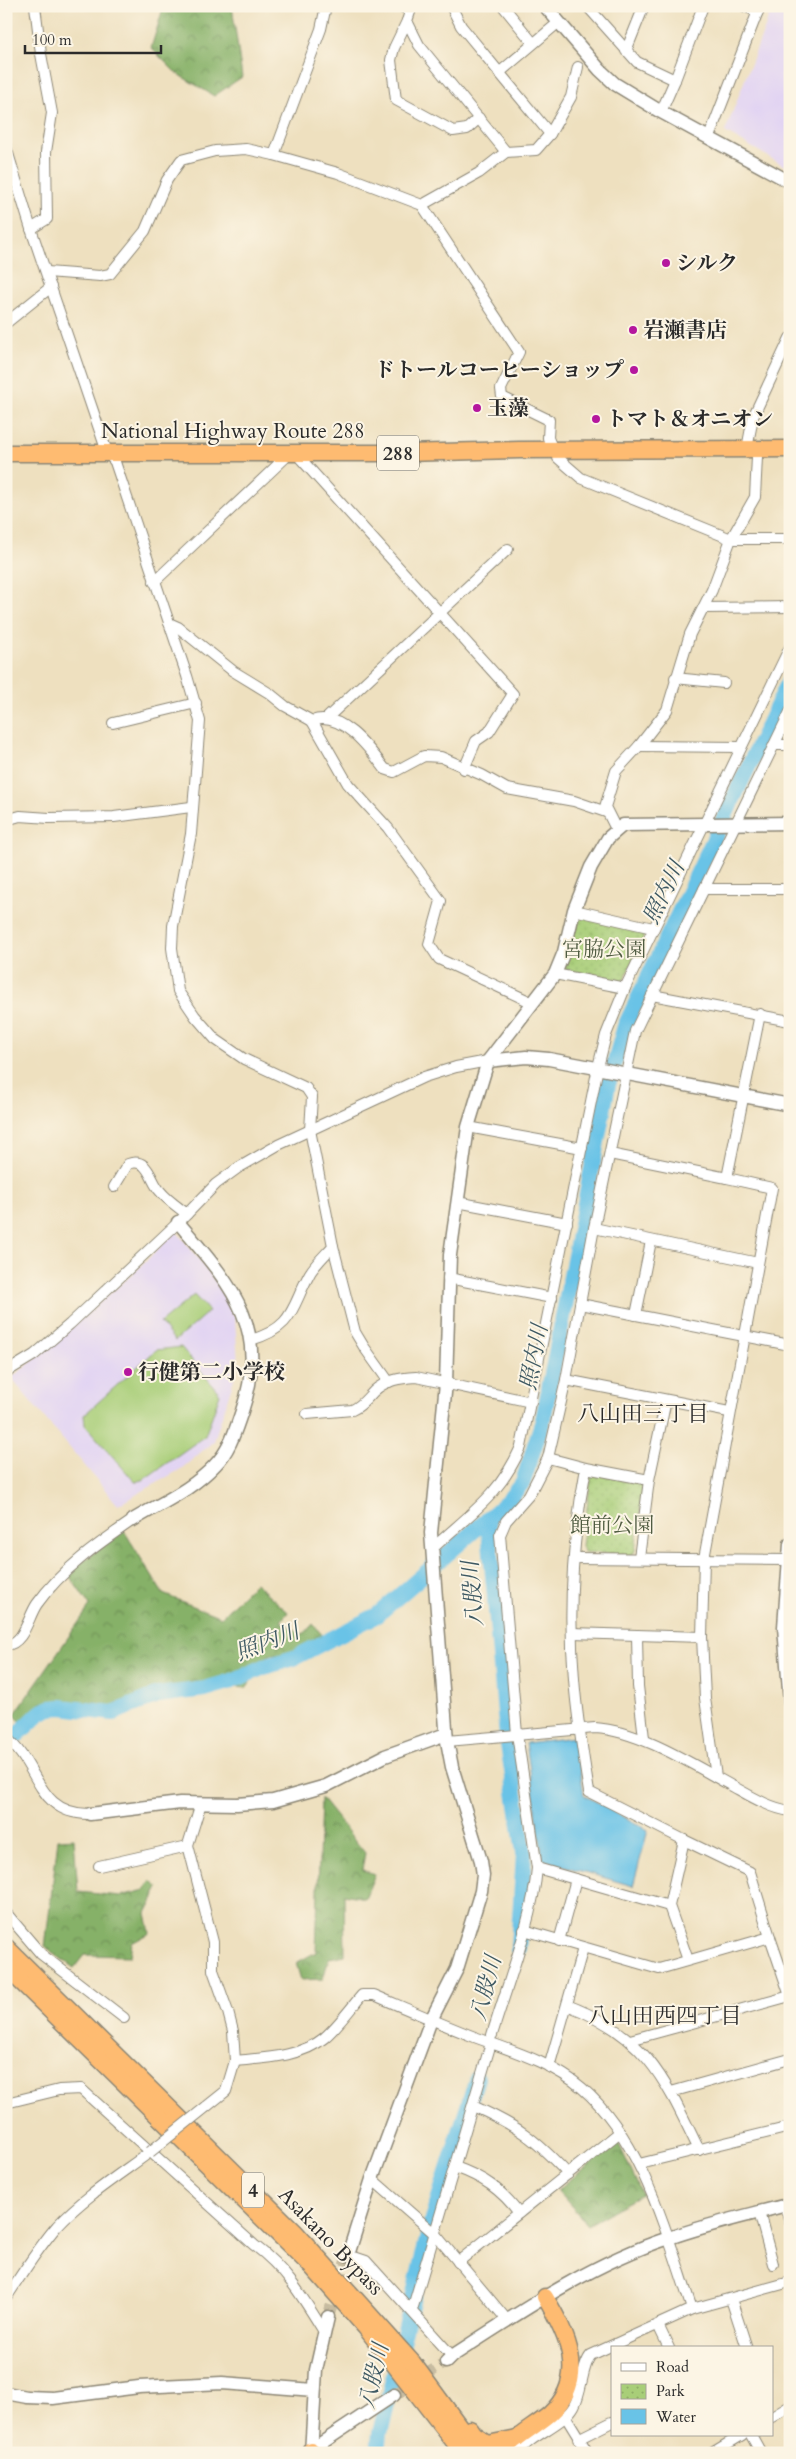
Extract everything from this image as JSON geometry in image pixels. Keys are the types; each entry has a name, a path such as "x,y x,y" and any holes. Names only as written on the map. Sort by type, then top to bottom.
{"highway":[{"name":"National Highway Route 288","path":"6,461 164,454 752,453 790,449"},
{"name":"National Highway Route 288","path":"6,453 111,457 293,458 555,454"},
{"name":"National Highway Route 288","path":"752,453 790,457"},
{"name":"Asakano Bypass","path":"6,1947 296,2233 370,2323 463,2453"},
{"name":"Asakano Bypass","path":"6,1967 412,2362 479,2453"},
{"path":"501,2453 518,2445 553,2410 564,2393 570,2372 570,2346 567,2336 545,2297"},
{"path":"454,2453 431,2425 401,2379 374,2346 370,2323 395,2332 447,2395 474,2435 482,2441 493,2444 518,2445"}],"street":[{"path":"31,229 47,219 46,152 52,121 35,6"},
{"path":"274,155 320,29 326,6"},
{"path":"452,6 462,26 550,134"},
{"path":"503,6 533,43"},
{"path":"545,6 608,78 660,112 709,136 790,182"},
{"path":"587,6 637,62 675,80"},
{"path":"626,51 644,6"},
{"path":"660,112 675,80 703,6"},
{"path":"709,136 759,9 744,6"},
{"path":"408,11 391,60 396,100 453,131 463,131 479,118"},
{"path":"408,11 419,46 506,152"},
{"path":"499,73 559,22"},
{"path":"422,205 479,173 506,152 536,150 550,134 571,97 578,67"},
{"path":"6,147 31,229 196,703 200,728 191,807 191,834 172,932 172,948 178,991 195,1016 215,1039 244,1059 306,1088 312,1097 310,1130 333,1246 355,1332 364,1348 389,1382"},
{"path":"47,272 100,276 110,274 145,231 167,180 176,165 186,157 235,149 274,155 367,182 422,205 519,352 501,389 502,397 549,420 548,438 555,454 581,478 731,539 790,539"},
{"path":"6,184 17,179"},
{"path":"6,323 52,288"},
{"path":"616,829 606,812 607,794 614,776 664,716 690,634 704,608 731,539 754,497 753,417 790,338"},
{"path":"154,582 293,458 439,612 513,694 489,732 476,741 464,769"},
{"path":"312,721 328,717 508,549"},
{"path":"704,608 790,607"},
{"path":"169,624 178,627 232,671 312,721 348,784 388,828 441,901 429,944 439,958 533,1003"},
{"path":"432,1549 482,1506 502,1484 521,1447 606,1035 625,988 653,928 790,647"},
{"path":"675,678 724,683"},
{"path":"113,724 196,703"},
{"path":"412,2310 436,2234 535,1886 537,1868 517,1734 500,1535 506,1520 529,1495 548,1458 566,1380 594,1228 636,1031 790,712"},
{"path":"328,717 343,725 391,772 397,771 428,755 441,757 464,769 482,774 507,788 574,801 606,812"},
{"path":"774,745 790,745"},
{"path":"639,746 741,747"},
{"path":"6,820 20,816 49,818 114,817 191,807"},
{"path":"790,823 623,825 616,829 600,850 574,910 564,952 555,974 488,1060 468,1127 457,1202 448,1278 446,1383 431,1532 447,1738 452,1767 475,1837 483,1875 479,1897 457,1969 431,2020 372,2179 348,2255 366,2261 412,2310 449,2359 545,2297 635,2252 668,2238 788,2204 790,2222"},
{"path":"704,889 790,889"},
{"path":"574,910 653,928"},
{"path":"555,974 625,988"},
{"path":"652,995 790,1021"},
{"path":"728,1178 760,1014"},
{"path":"6,1372 34,1355 70,1324 226,1175 278,1145 424,1077 488,1060 549,1059 790,1105"},
{"path":"468,1127 582,1148"},
{"path":"610,1154 772,1188 729,1412 704,1559 702,1637 705,1698 716,1777"},
{"path":"6,1645 12,1645 18,1640 37,1604 86,1553 133,1520 183,1491 209,1472 227,1451 250,1384 253,1359 251,1340 240,1305 183,1218 159,1191 149,1170 139,1163 128,1164 114,1187"},
{"path":"457,1202 567,1223"},
{"path":"594,1228 758,1263"},
{"path":"636,1315 651,1240"},
{"path":"251,1340 266,1335 288,1318 310,1272 333,1246"},
{"path":"448,1278 552,1298"},
{"path":"580,1304 790,1346"},
{"path":"306,1414 352,1410 358,1407 379,1387 389,1382 416,1377 531,1402"},
{"path":"566,1380 729,1412"},
{"path":"640,1558 649,1480 666,1400"},
{"path":"548,1458 586,1468 649,1480"},
{"path":"586,1468 574,1558 572,1633 579,1730 589,1792 750,1872 790,1996 630,2040"},
{"path":"790,1544 784,1627 790,1703"},
{"path":"574,1558 789,1560"},
{"path":"572,1633 702,1637"},
{"path":"637,1635 638,1686 644,1738"},
{"path":"6,1738 20,1749 43,1791 58,1807 80,1814 201,1803 256,1803 326,1786 385,1756 447,1738 613,1729 644,1738 779,1810 790,1811"},
{"path":"6,2298 41,2246 58,2225 82,2203 226,2091 235,2061 228,2012 212,1970 212,1942 206,1908 196,1881 188,1846 201,1803"},
{"path":"684,1840 669,1906 688,1960"},
{"path":"100,1866 188,1846"},
{"path":"537,1868 669,1906"},
{"path":"559,1941 576,1879"},
{"path":"6,1913 42,1954 124,2018"},
{"path":"524,1930 659,1969 770,1937"},
{"path":"549,2067 583,1948"},
{"path":"235,2061 279,2055 317,2043 365,1993 431,2020 492,2039 549,2067 582,2088 620,2132 639,2164 668,2238 692,2310"},
{"path":"567,2005 607,2022 649,2058 671,2092 699,2150"},
{"path":"671,2092 790,2059"},
{"path":"6,2103 59,2090 81,2089 254,2245 275,2261 296,2287 323,2330"},
{"path":"473,2106 518,2128 540,2145 568,2174"},
{"path":"639,2164 790,2127"},
{"path":"458,2262 620,2132"},
{"path":"455,2167 491,2183 501,2190 519,2213"},
{"path":"372,2179 436,2234 507,2320"},
{"path":"759,2212 773,2264"},
{"path":"613,2346 692,2310 790,2282"},
{"path":"732,2299 746,2346"},
{"path":"312,2452 314,2390 323,2330 328,2317"},
{"path":"658,2325 668,2346"},
{"path":"518,2445 566,2417 574,2406 582,2385 589,2356 611,2347"},
{"path":"6,2393 28,2397 54,2398 139,2387 222,2382 314,2390"},
{"path":"312,2452 394,2396"},
{"path":"774,2414 790,2406"},
{"path":"566,2417 588,2453"},
{"path":"578,2439 611,2422"},
{"path":"712,2453 740,2436"},
{"path":"752,2436 761,2453"}],"shaded area":[{"path":"773,6 790,6 790,169 725,132"},
{"name":"行健第二小学校","path":"176,1231 215,1279 230,1305 235,1318 238,1366 214,1441 181,1469 118,1505 11,1378 38,1357 139,1268"}],"green space":[{"path":"156,6 232,6 242,77 214,96 176,73 151,48 162,12"},
{"name":"宮脇公園","path":"582,916 644,929 646,932 624,980 620,982 563,969 577,917"},
{"path":"194,1295 209,1311 175,1341 160,1323"},
{"path":"181,1347 220,1394 205,1436 143,1480 135,1482 85,1425 84,1415 156,1350"},
{"name":"館前公園","path":"596,1473 640,1482 643,1487 635,1551 632,1555 584,1552 582,1546 591,1477"},
{"path":"123,1529 163,1594 221,1617 255,1583 288,1612 281,1621 303,1635 313,1624 323,1636 294,1655 269,1655 246,1688 211,1684 160,1692 152,1689 112,1710 54,1711 26,1727 14,1715 90,1606 68,1574"},
{"path":"321,1798 365,1853 362,1870 375,1874 365,1898 344,1894 345,1955 329,1958 323,1979 301,1980 296,1963 316,1952"},
{"path":"74,1838 78,1892 121,1896 145,1890 151,1881 159,1888 146,1913 150,1933 132,1943 130,1956 84,1955 74,1968 45,1947 58,1839"},
{"path":"618,2142 642,2194 588,2225 557,2190"}],"water":[{"path":"575,1737 584,1795 648,1830 633,1886 543,1860 526,1743"}],"waterway":[{"name":"照内川","path":"6,1746 40,1713 50,1708 61,1707 113,1713 158,1695 205,1689 294,1658 377,1615 507,1502 523,1482 543,1420 608,1085 625,1026 790,679"},
{"name":"八股川","path":"488,1518 507,1737 524,1853 518,1949"},
{"name":"八股川","path":"378,2453 380,2433 431,2223 477,2078"}],"tunnel":[{"path":"328,2317 348,2255"},
{"path":"394,2395 446,2362"}],"place":[{"name":"シルク","path":"666,263"},
{"name":"岩瀬書店","path":"633,330"},
{"name":"ドトールコーヒーショップ","path":"634,370"},
{"name":"玉藻","path":"477,408"},
{"name":"トマト＆オニオン","path":"596,419"},
{"name":"行健第二小学校","path":"128,1372"}],"district":[{"name":"八山田三丁目","path":"643,1413"},
{"name":"八山田西四丁目","path":"665,2015"}]}
